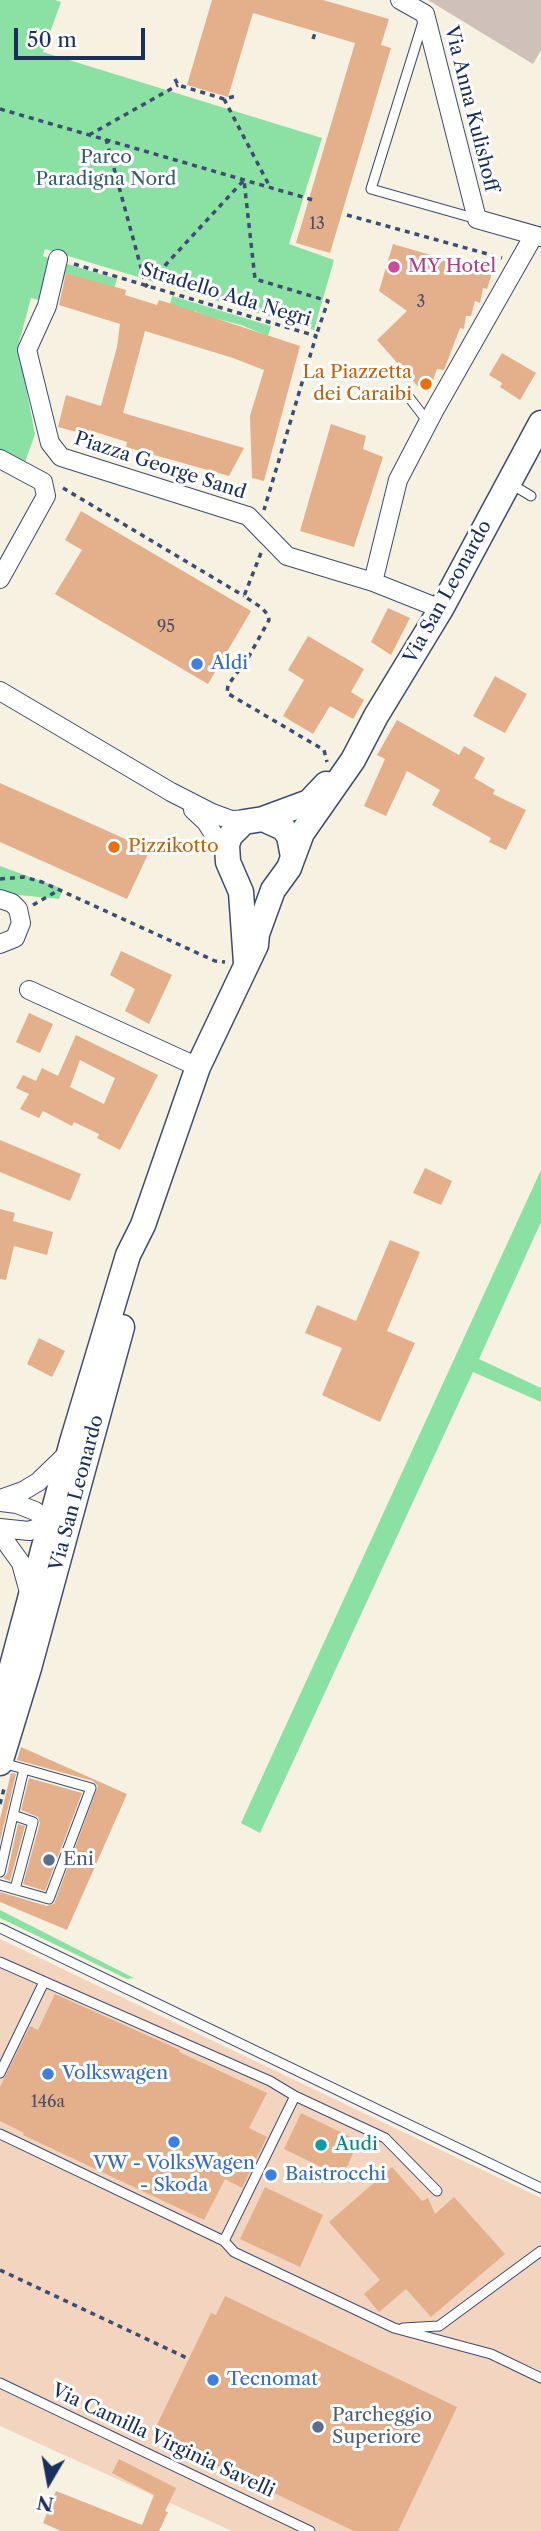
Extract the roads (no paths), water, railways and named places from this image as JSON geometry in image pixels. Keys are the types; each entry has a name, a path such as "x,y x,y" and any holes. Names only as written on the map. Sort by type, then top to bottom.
{"main road":[{"name":"Via San Leonardo","path":"0,1711 72,1442 128,1255 145,1221 198,1067 246,962 256,946 260,924 273,890 302,833 353,760 376,716 441,609 541,423"},
{"name":"Via San Leonardo","path":"258,819 309,802 330,779 353,760"},
{"path":"229,862 239,878 261,885 272,883 287,867 289,836 274,822 258,819 236,828 230,836 229,862 241,892 246,962"},
{"name":"Via San Leonardo","path":"11,1765 29,1668 96,1426 140,1254 145,1221"}],"street":[{"name":"Via Anna Kulishoff","path":"400,0 425,14 477,219 538,236"},
{"path":"373,582 398,480 518,262 538,236"},
{"name":"Piazza George Sand","path":"58,260 47,306 27,350 50,443 61,457 248,516 287,556 373,582 441,609"},
{"path":"0,459 43,482 46,496 0,579"},
{"path":"0,691 212,814 230,820 258,819"},
{"path":"171,792 206,822 229,862"},
{"path":"0,899 12,903 19,913 21,923 19,931 8,942 0,944"},
{"path":"29,990 198,1067"},
{"path":"0,1528 24,1532 49,1524 61,1516 77,1462 96,1426"},
{"path":"0,1501 23,1491 45,1476 63,1458 72,1442"},
{"path":"0,1501 30,1508 49,1524 55,1540 34,1617 29,1668"},
{"path":"0,1534 24,1569 29,1589 28,1601"}],"lane":[{"path":"425,14 371,189 477,219"},
{"path":"408,396 435,416"},
{"path":"509,482 531,496"},
{"path":"0,1872 13,1815 11,1765 91,1788 49,1899 0,1885"},
{"path":"13,1815 33,1822 15,1889"},
{"path":"0,1928 541,2188"},
{"path":"0,1962 270,2081 295,2096 385,2138 437,2191"},
{"path":"0,2073 44,1982"},
{"path":"224,2241 295,2096"},
{"path":"0,2134 224,2241 234,2252 394,2328 491,2354 541,2378"},
{"path":"394,2328 439,2326 541,2251"},
{"name":"Via Camilla Virginia Savelli","path":"0,2383 310,2531"}],"place":[{"name":"MY Hotel","path":"394,267"},
{"name":"La Piazzetta dei Caraibi","path":"426,384"},
{"name":"Aldi","path":"197,664"},
{"name":"Pizzikotto","path":"114,847"},
{"name":"Eni","path":"49,1860"},
{"name":"Volkswagen","path":"48,2074"},
{"name":"VW - VolksWagen - Skoda","path":"174,2142"},
{"name":"Audi","path":"321,2145"},
{"name":"Baistrocchi","path":"271,2175"},
{"name":"Tecnomat","path":"213,2380"},
{"name":"Parcheggio Superiore","path":"318,2427"}],"park label":[{"name":"Parco Paradigna Nord","path":"106,169"}]}
